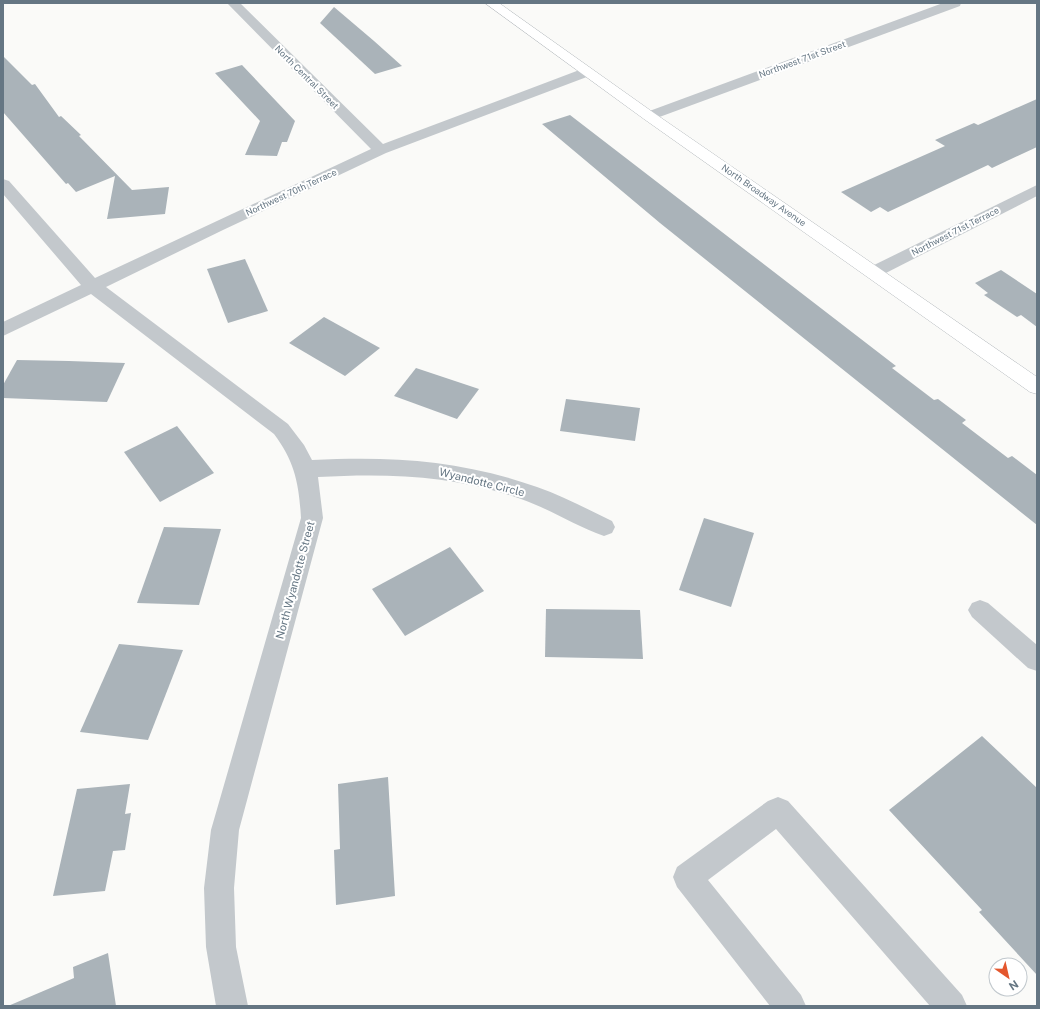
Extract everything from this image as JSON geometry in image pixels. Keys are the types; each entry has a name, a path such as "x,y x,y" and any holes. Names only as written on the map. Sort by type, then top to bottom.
{"main road":[{"name":"North Broadway Avenue","path":"491,3 649,116 1037,387"}],"street":[{"name":"North Central Street","path":"233,3 382,150"},
{"name":"Northwest 71st Street","path":"649,116 955,3"},
{"name":"Northwest 70th Terrace","path":"3,330 92,286 382,150 588,72"},
{"name":"North Wyandotte Street","path":"3,184 92,286 281,429 296,450 310,484 312,518 225,830 219,888 221,947 232,1006"},
{"name":"Northwest 71st Terrace","path":"874,272 1037,190"},
{"name":"Wyandotte Circle","path":"305,469 374,466 414,468 454,473 512,487 544,498 604,528"},
{"path":"980,610 1037,660"},
{"path":"790,1006 687,877 778,812 951,1006"}],"building":[{"path":"334,7 402,66 375,74 320,23"},
{"path":"3,56 32,85 35,84 59,117 61,116 81,135 79,136 132,190 169,187 165,214 107,219 115,176 76,192 68,183 66,184 3,112"},
{"path":"242,65 295,121 287,142 282,142 277,156 245,155 260,121 215,73"},
{"path":"1037,99 1037,147 992,168 988,165 888,212 880,207 871,212 841,192 945,146 935,140 974,123 978,125"},
{"path":"570,115 896,366 892,368 934,400 938,399 966,420 962,423 1008,458 1012,456 1037,475 1037,525 660,223 542,124"},
{"path":"245,259 268,311 228,323 207,269"},
{"path":"1001,270 1037,294 1037,327 1021,315 1017,317 984,295 988,293 975,283"},
{"path":"324,317 380,348 345,376 289,343"},
{"path":"17,360 125,363 107,402 3,398 3,385"},
{"path":"416,368 479,389 457,419 394,396"},
{"path":"566,399 640,408 635,441 560,431"},
{"path":"177,426 214,473 160,502 124,452"},
{"path":"704,518 754,533 731,607 679,590"},
{"path":"164,527 221,529 199,605 137,603"},
{"path":"450,547 484,591 405,636 372,589"},
{"path":"546,609 640,610 643,659 545,657"},
{"path":"119,644 183,650 148,740 80,732"},
{"path":"982,736 1037,788 1037,975 1028,965 1028,957 1020,957 979,912 982,910 889,810"},
{"path":"388,777 395,896 336,905 334,850 340,849 338,784"},
{"path":"130,784 125,814 131,813 125,850 113,851 105,891 53,896 77,789"},
{"path":"108,953 116,1006 8,1006 74,978 73,967"}]}
